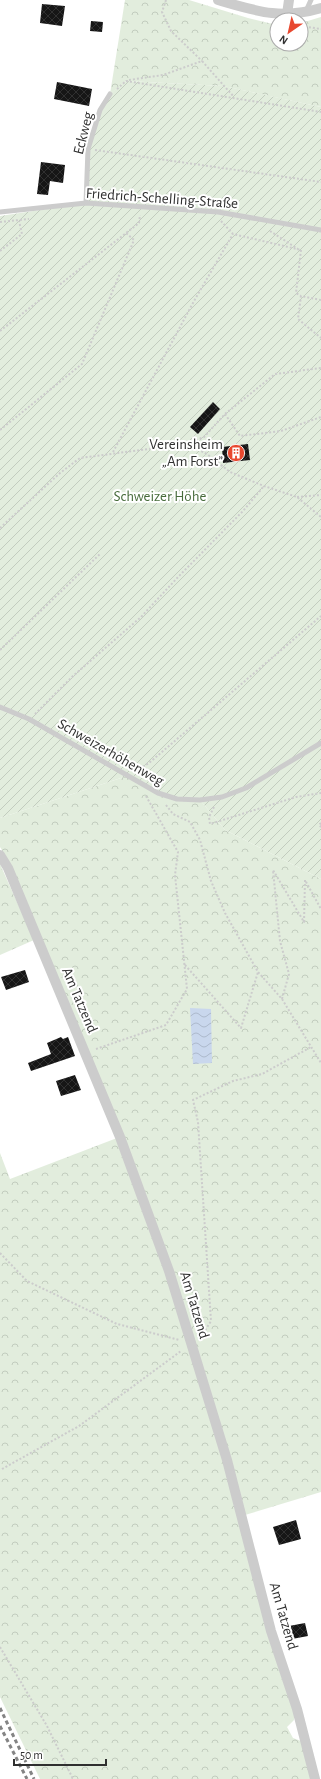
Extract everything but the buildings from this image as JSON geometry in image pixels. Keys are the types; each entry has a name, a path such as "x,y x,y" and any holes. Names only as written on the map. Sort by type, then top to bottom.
{"street":[{"path":"218,0 269,13"},
{"path":"287,12 289,0"},
{"path":"306,12 321,8"},
{"name":"Am Tatzend","path":"0,855 8,868 86,1052 120,1136 169,1271 227,1460 271,1631 298,1709 315,1779"}],"lane":[{"path":"306,12 311,0"},
{"name":"Eckweg","path":"86,203 88,149 100,110 110,94"},
{"name":"Friedrich-Schelling-Straße","path":"0,212 86,203 218,212 321,230"},
{"name":"Schweizerhöhenweg","path":"0,707 30,719 158,793 177,799 200,800 222,797 246,788 321,743"}],"path":[{"path":"166,0 162,12 171,31 202,61 234,97"},
{"path":"309,28 321,30"},
{"path":"110,94 126,81 163,75 202,61"},
{"path":"126,81 321,112"},
{"path":"88,149 321,182"},
{"path":"0,331 139,223 140,213"},
{"path":"0,251 22,234 19,221"},
{"path":"269,230 301,250"},
{"path":"0,430 82,364 134,240 126,233"},
{"path":"113,452 194,300 215,268 234,234 301,250"},
{"path":"301,250 296,293 301,296 321,300"},
{"path":"301,296 298,319 321,338"},
{"path":"0,528 60,473 80,458 113,452 187,444 204,437 225,414 275,374 321,368"},
{"path":"225,414 240,436 281,431 321,416"},
{"path":"187,444 207,454 230,472 264,486 297,497 321,517"},
{"path":"30,719 73,676 141,617 243,511 264,486"},
{"path":"297,497 321,495"},
{"path":"0,650 101,553"},
{"path":"127,776 149,763 321,616"},
{"path":"86,1052 166,1025 187,989 175,875 178,852 145,796 158,793 173,814 190,822 200,840 211,881 225,913 258,972 282,998 321,1063"},
{"path":"222,797 213,808 209,817 210,824 296,797 321,793"},
{"path":"321,823 319,825 321,827"},
{"path":"282,998 289,974 280,941 273,870 304,922 305,880 321,909"},
{"path":"185,965 241,1028 258,972"},
{"path":"2,1469 80,1426 203,1336 211,1321 198,1122 193,1100 232,1081 262,1074 311,1047"},
{"path":"0,1253 27,1281 110,1320 192,1344"},
{"path":"0,1647 47,1726 73,1779"}],"green space":[{"path":"125,0 189,0 269,23 269,52 309,52 309,21 321,17 321,107 223,86 126,81 110,94"},
{"name":"Schweizer Höhe","path":"126,81 224,86 321,107 321,879 225,830 200,800 178,798 162,794 127,776 0,818 0,216 86,203 88,161 92,133 96,119 109,95"},
{"path":"127,776 200,800 225,830 321,879 321,1492 245,1515 172,1269 11,865 0,847 0,818"},
{"path":"0,864 34,940 0,955"},
{"path":"117,1138 164,1269 225,1462 294,1711 294,1720 287,1727 293,1738 301,1741 311,1779 40,1779 0,1697 0,1153 10,1179"}],"water":[{"path":"190,1008 211,1009 212,1063 193,1064"}],"railway":[{"path":"0,1708 34,1779"},
{"path":"0,1726 27,1779"}],"place":[{"name":"Vereinsheim „Am Forst”","path":"236,453"}]}
